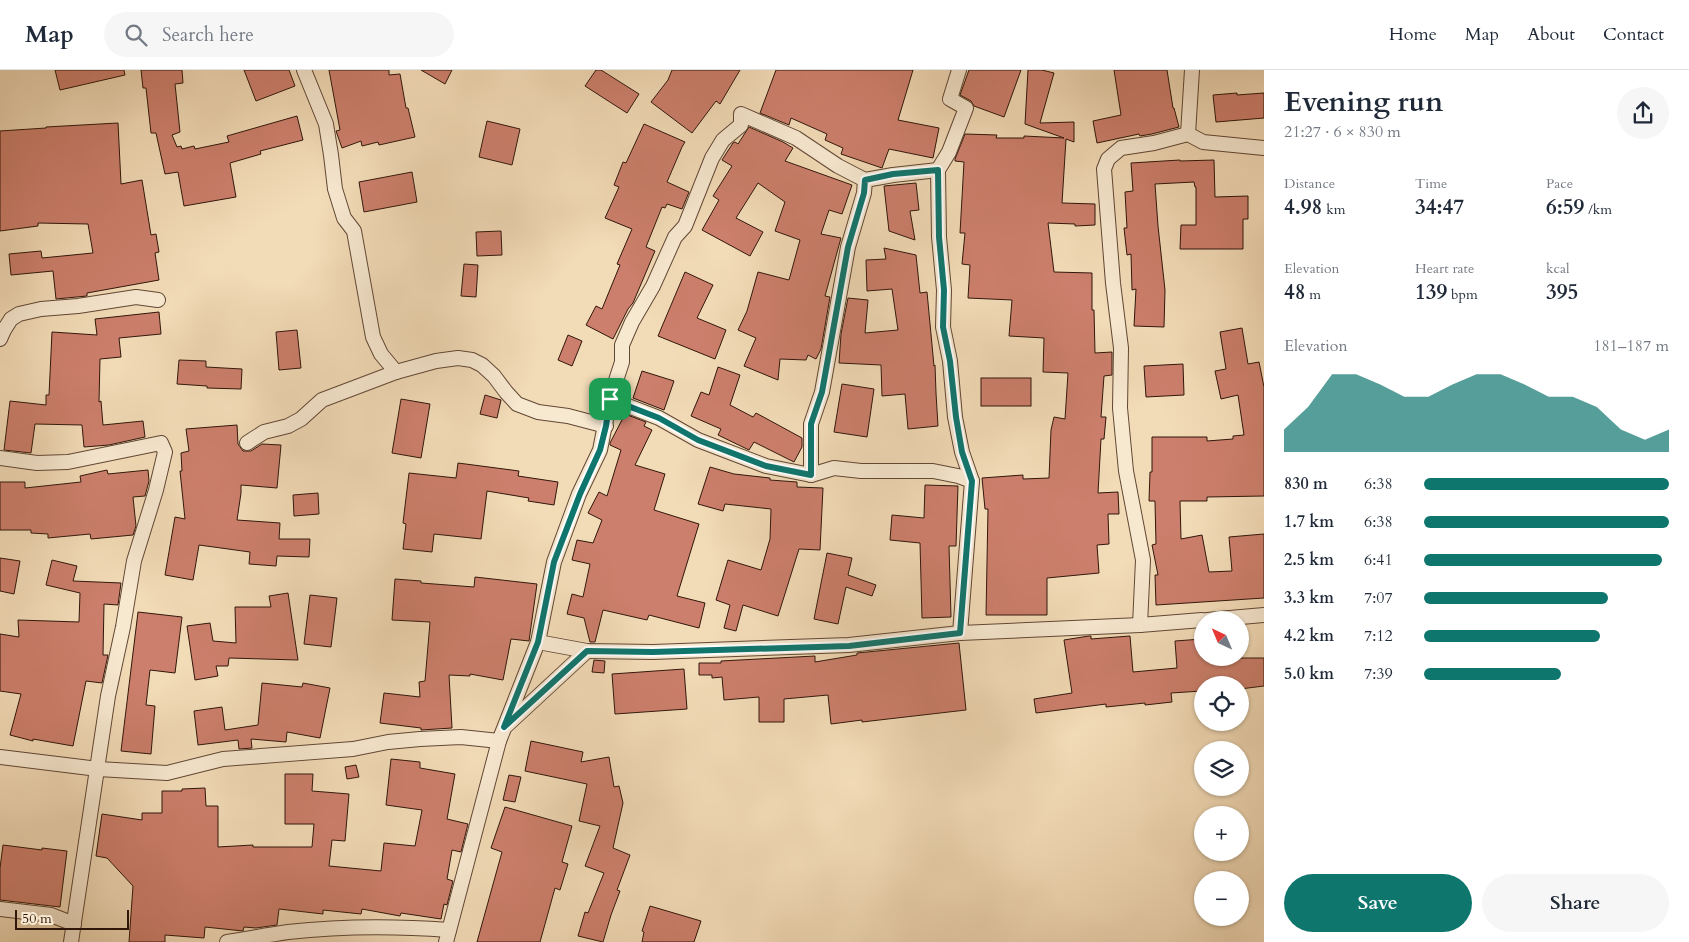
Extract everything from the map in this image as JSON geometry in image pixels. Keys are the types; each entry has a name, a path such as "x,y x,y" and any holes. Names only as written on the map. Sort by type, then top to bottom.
{"street":[{"path":"304,70 326,124 335,189 344,218 354,231 373,337 381,354 396,372"},
{"path":"959,70 950,99 966,108 949,152 938,170 939,237 944,290 943,327 950,361 962,452 972,481 960,633"},
{"path":"1188,134 1192,70"},
{"path":"227,942 288,932 352,928 409,927 448,936 499,741 538,642 554,562 580,494 600,450 610,399 622,362 622,345 632,322 654,286 675,237 685,226 712,158 723,140 741,125 741,114 796,138 838,166 865,180 893,174 938,170"},
{"path":"1140,626 1144,560 1126,470 1120,408 1121,348 1112,283 1104,169 1108,159 1121,148 1154,144 1188,134 1203,142 1264,148"},
{"path":"811,475 811,424 822,392 848,247 864,193 865,180"},
{"path":"0,339 11,319 20,314 40,309 78,306 136,297 158,300"},
{"path":"247,443 264,432 288,426 301,419 322,400 396,372 436,361 458,358 472,360 482,365 494,376 517,404 538,412 568,416 606,426"},
{"path":"610,399 659,418 698,440 766,466 811,475 834,468 933,471 972,481"},
{"path":"0,458 37,463 68,462 161,443 165,452 156,490 134,561 123,627 108,696 72,942"},
{"path":"1249,616 1264,615"},
{"path":"538,642 587,651 653,652 849,646 960,633 1140,626 1194,621"},
{"path":"504,727 587,651"},
{"path":"0,757 98,769 166,773 223,759 353,749 420,738 461,737 499,741"},
{"path":"0,909 51,915 74,924"}],"building":[{"path":"55,70 124,70 125,75 60,90"},
{"path":"141,70 182,70 183,83 175,84 180,132 172,135 177,147 181,146 182,149 194,146 195,149 229,142 227,136 297,116 303,140 260,151 261,154 230,163 236,197 184,206 178,172 165,174 156,133 151,133 146,88 143,88"},
{"path":"244,70 289,70 295,86 256,101"},
{"path":"329,70 389,70 389,75 400,74 406,108 408,108 415,137 379,145 378,142 362,146 361,141 342,148 336,131 340,130"},
{"path":"421,70 452,70 445,84"},
{"path":"596,70 601,70 639,94 627,113 585,86"},
{"path":"672,70 740,70 720,104 716,101 692,133 651,102 668,80"},
{"path":"776,70 913,70 898,120 939,128 933,158 889,149 882,168 841,154 843,148 825,140 827,134 791,118 789,125 760,113"},
{"path":"969,70 1021,70 1004,117 974,106 971,101 960,95"},
{"path":"1028,70 1042,70 1054,73 1040,123 1074,122 1074,142 1066,139 1062,203 1095,204 1095,225 1075,226 1075,224 1048,223 1054,272 1092,273 1095,353 1112,352 1112,375 1104,376 1101,417 1106,417 1104,439 1101,439 1098,493 1118,492 1119,514 1108,514 1109,544 1097,545 1099,573 1047,578 1047,615 986,615 988,509 985,509 982,478 1023,475 1023,479 1049,478 1051,430 1054,417 1065,419 1068,373 1043,372 1044,338 1009,336 1012,300 968,298 970,265 962,264 965,233 960,233 964,162 955,161 955,159 965,134 997,135 996,138 1024,138 1024,136 1064,138 1025,124"},
{"path":"1114,70 1167,70 1173,108 1179,127 1152,134 1140,136 1139,134 1097,143 1093,121 1121,115"},
{"path":"1237,93 1237,95 1264,93 1264,118 1216,122 1213,95"},
{"path":"487,121 520,129 512,165 479,157"},
{"path":"118,123 121,184 142,180 151,235 156,234 159,252 155,253 159,280 87,293 87,296 56,299 53,271 11,275 9,254 41,251 42,258 93,253 88,224 38,223 38,226 0,231 0,131"},
{"path":"644,124 685,142 667,182 689,192 682,209 667,204 665,208 662,207 646,247 655,251 633,303 613,339 586,325 596,306 602,309 620,265 617,264 632,229 605,218 619,187 614,185 623,162 626,163"},
{"path":"749,127 793,148 785,161 852,185 842,214 829,210 821,234 841,238 825,296 830,297 821,349 816,359 808,355 806,360 780,359 778,380 744,366 756,338 738,330 747,311 758,272 789,280 800,240 775,231 785,202 758,183 736,218 763,232 750,256 702,230 719,200 713,196 732,166 722,160 733,143 738,144"},
{"path":"1214,160 1215,197 1248,196 1248,219 1243,219 1243,249 1180,249 1181,225 1196,225 1196,187 1194,182 1155,184 1165,290 1164,327 1134,326 1136,289 1132,290 1131,254 1127,255 1124,228 1127,228 1125,192 1133,191 1131,163"},
{"path":"412,172 417,202 364,212 359,182"},
{"path":"916,183 919,210 910,211 915,240 889,231 884,186"},
{"path":"501,231 502,255 477,256 476,232"},
{"path":"884,248 916,255 920,293 927,292 935,365 938,426 908,429 905,394 882,396 881,365 839,363 841,334 848,298 868,300 865,333 898,330 892,289 867,291 866,260 886,259"},
{"path":"464,264 478,265 476,297 461,296"},
{"path":"685,272 713,285 697,318 726,330 715,359 658,336"},
{"path":"159,312 161,334 119,338 121,357 100,359 99,402 101,401 103,425 143,421 145,437 109,445 84,447 82,425 35,424 31,453 4,450 10,401 46,405 46,395 49,395 52,332 97,335 95,319"},
{"path":"1242,328 1248,364 1259,362 1264,387 1264,496 1207,497 1207,501 1180,501 1181,539 1202,535 1209,572 1232,571 1229,537 1264,534 1264,598 1156,605 1155,575 1158,575 1152,545 1156,544 1155,501 1149,501 1150,472 1152,472 1152,437 1207,437 1207,441 1233,439 1233,436 1244,435 1238,395 1221,399 1215,371 1226,369 1220,332"},
{"path":"297,330 301,368 279,370 276,332"},
{"path":"568,335 582,341 572,366 558,360"},
{"path":"179,360 206,361 206,367 242,369 241,389 207,388 207,386 177,384"},
{"path":"1183,364 1184,395 1146,397 1144,366"},
{"path":"718,367 740,375 730,405 753,417 756,413 802,438 802,447 794,462 754,442 749,450 718,435 721,429 691,416 701,392 709,395"},
{"path":"642,371 674,381 664,410 633,398"},
{"path":"981,378 1031,378 1031,406 981,406"},
{"path":"842,384 874,389 867,437 834,432"},
{"path":"485,395 501,400 497,418 480,414"},
{"path":"401,399 430,404 421,458 392,453"},
{"path":"625,414 646,422 644,426 652,430 635,465 665,474 654,510 699,524 677,596 705,603 699,628 649,615 647,620 603,610 595,642 590,642 584,618 567,614 572,594 583,597 590,564 572,560 577,540 593,543 602,520 588,513 599,492 607,496 621,450 610,445 610,443"},
{"path":"237,425 238,444 243,451 251,451 262,444 281,445 277,488 241,485 237,520 280,523 279,539 310,539 309,557 277,556 276,566 249,564 250,552 199,545 193,580 165,575 175,517 185,519 180,471 182,471 181,453 189,451 186,429"},
{"path":"458,463 519,471 518,476 558,482 554,505 528,501 529,498 487,491 481,539 434,534 432,552 403,549 406,524 403,523 409,473 456,478"},
{"path":"710,467 734,474 797,482 797,487 823,488 820,550 799,549 778,616 743,605 736,631 724,628 730,605 716,600 728,560 761,570 770,539 771,509 725,504 723,511 698,504"},
{"path":"107,470 108,474 148,470 149,481 145,496 133,497 136,526 133,535 91,539 90,534 48,538 48,534 31,533 31,530 0,530 0,482 25,482 25,488 81,482 80,476"},
{"path":"925,485 958,486 956,546 949,546 951,617 922,618 920,543 890,540 892,515 924,518"},
{"path":"318,493 319,514 294,516 293,495"},
{"path":"827,553 852,558 848,575 876,585 872,596 846,587 838,624 814,619"},
{"path":"0,558 20,561 14,594 0,591"},
{"path":"52,560 77,566 73,581 121,583 118,605 104,604 103,655 108,655 102,683 86,681 73,746 33,739 33,741 10,735 21,694 0,691 0,634 19,637 18,620 79,622 80,593 46,585"},
{"path":"475,577 537,584 529,641 511,639 503,680 470,674 470,676 449,675 452,728 421,730 421,728 380,723 384,693 420,697 419,682 425,681 430,622 392,620 395,579 474,587"},
{"path":"288,593 298,660 229,658 228,666 216,666 218,676 195,680 187,626 210,623 213,641 236,643 235,607 271,607 269,596"},
{"path":"310,595 337,598 331,647 304,644"},
{"path":"138,612 182,617 175,673 150,670 146,705 155,706 151,754 121,751"},
{"path":"1091,636 1091,639 1130,636 1133,672 1177,668 1175,641 1194,640 1194,666 1249,666 1249,658 1264,658 1264,686 1249,688 1249,676 1194,676 1194,692 1171,693 1172,702 1106,707 1106,704 1036,713 1034,699 1072,693 1064,640"},
{"path":"959,643 966,710 831,724 828,695 784,699 784,722 759,722 759,697 724,700 722,677 712,678 712,675 699,675 699,663 815,656 815,662 857,655 857,653"},
{"path":"594,660 605,661 604,673 592,672"},
{"path":"684,669 687,709 615,714 612,674"},
{"path":"262,683 302,687 303,683 330,688 320,738 287,732 286,742 251,739 252,748 239,749 238,740 198,745 194,711 222,707 225,730 258,725"},
{"path":"531,741 583,752 581,762 609,757 614,787 619,786 623,803 613,848 630,855 617,890 620,891 603,942 578,936 585,912 588,913 604,873 585,866 600,826 579,821 587,784 525,771"},
{"path":"391,759 420,762 420,768 455,774 447,819 468,824 461,852 452,850 447,879 453,881 447,905 444,904 441,919 401,913 400,916 362,909 361,914 323,910 323,914 279,909 277,925 256,928 244,927 243,931 205,927 204,938 165,935 165,942 129,942 133,886 107,858 96,856 102,814 142,820 142,813 162,813 162,791 205,788 206,806 218,806 218,847 253,845 253,847 312,847 314,824 285,824 285,774 313,774 312,791 349,794 345,841 332,840 329,866 381,871 384,843 415,846 422,810 386,805"},
{"path":"356,765 359,777 347,779 345,767"},
{"path":"509,775 521,777 515,802 503,800"},
{"path":"505,807 572,826 562,862 568,864 560,890 555,888 540,942 477,942 502,852 491,848"},
{"path":"3,845 67,851 60,907 0,900 0,868"},
{"path":"650,906 701,921 694,942 642,942 644,932 642,931"}],"route":[{"path":"938,170 939,237 944,290 943,327 950,361 962,452 972,481 960,633 849,646 724,648 653,652 587,651 504,727 538,642 554,562 580,494 600,450 610,399 659,418 698,440 766,466 811,475 811,424 822,392 848,247 864,193 865,180 893,174 938,170"}]}
